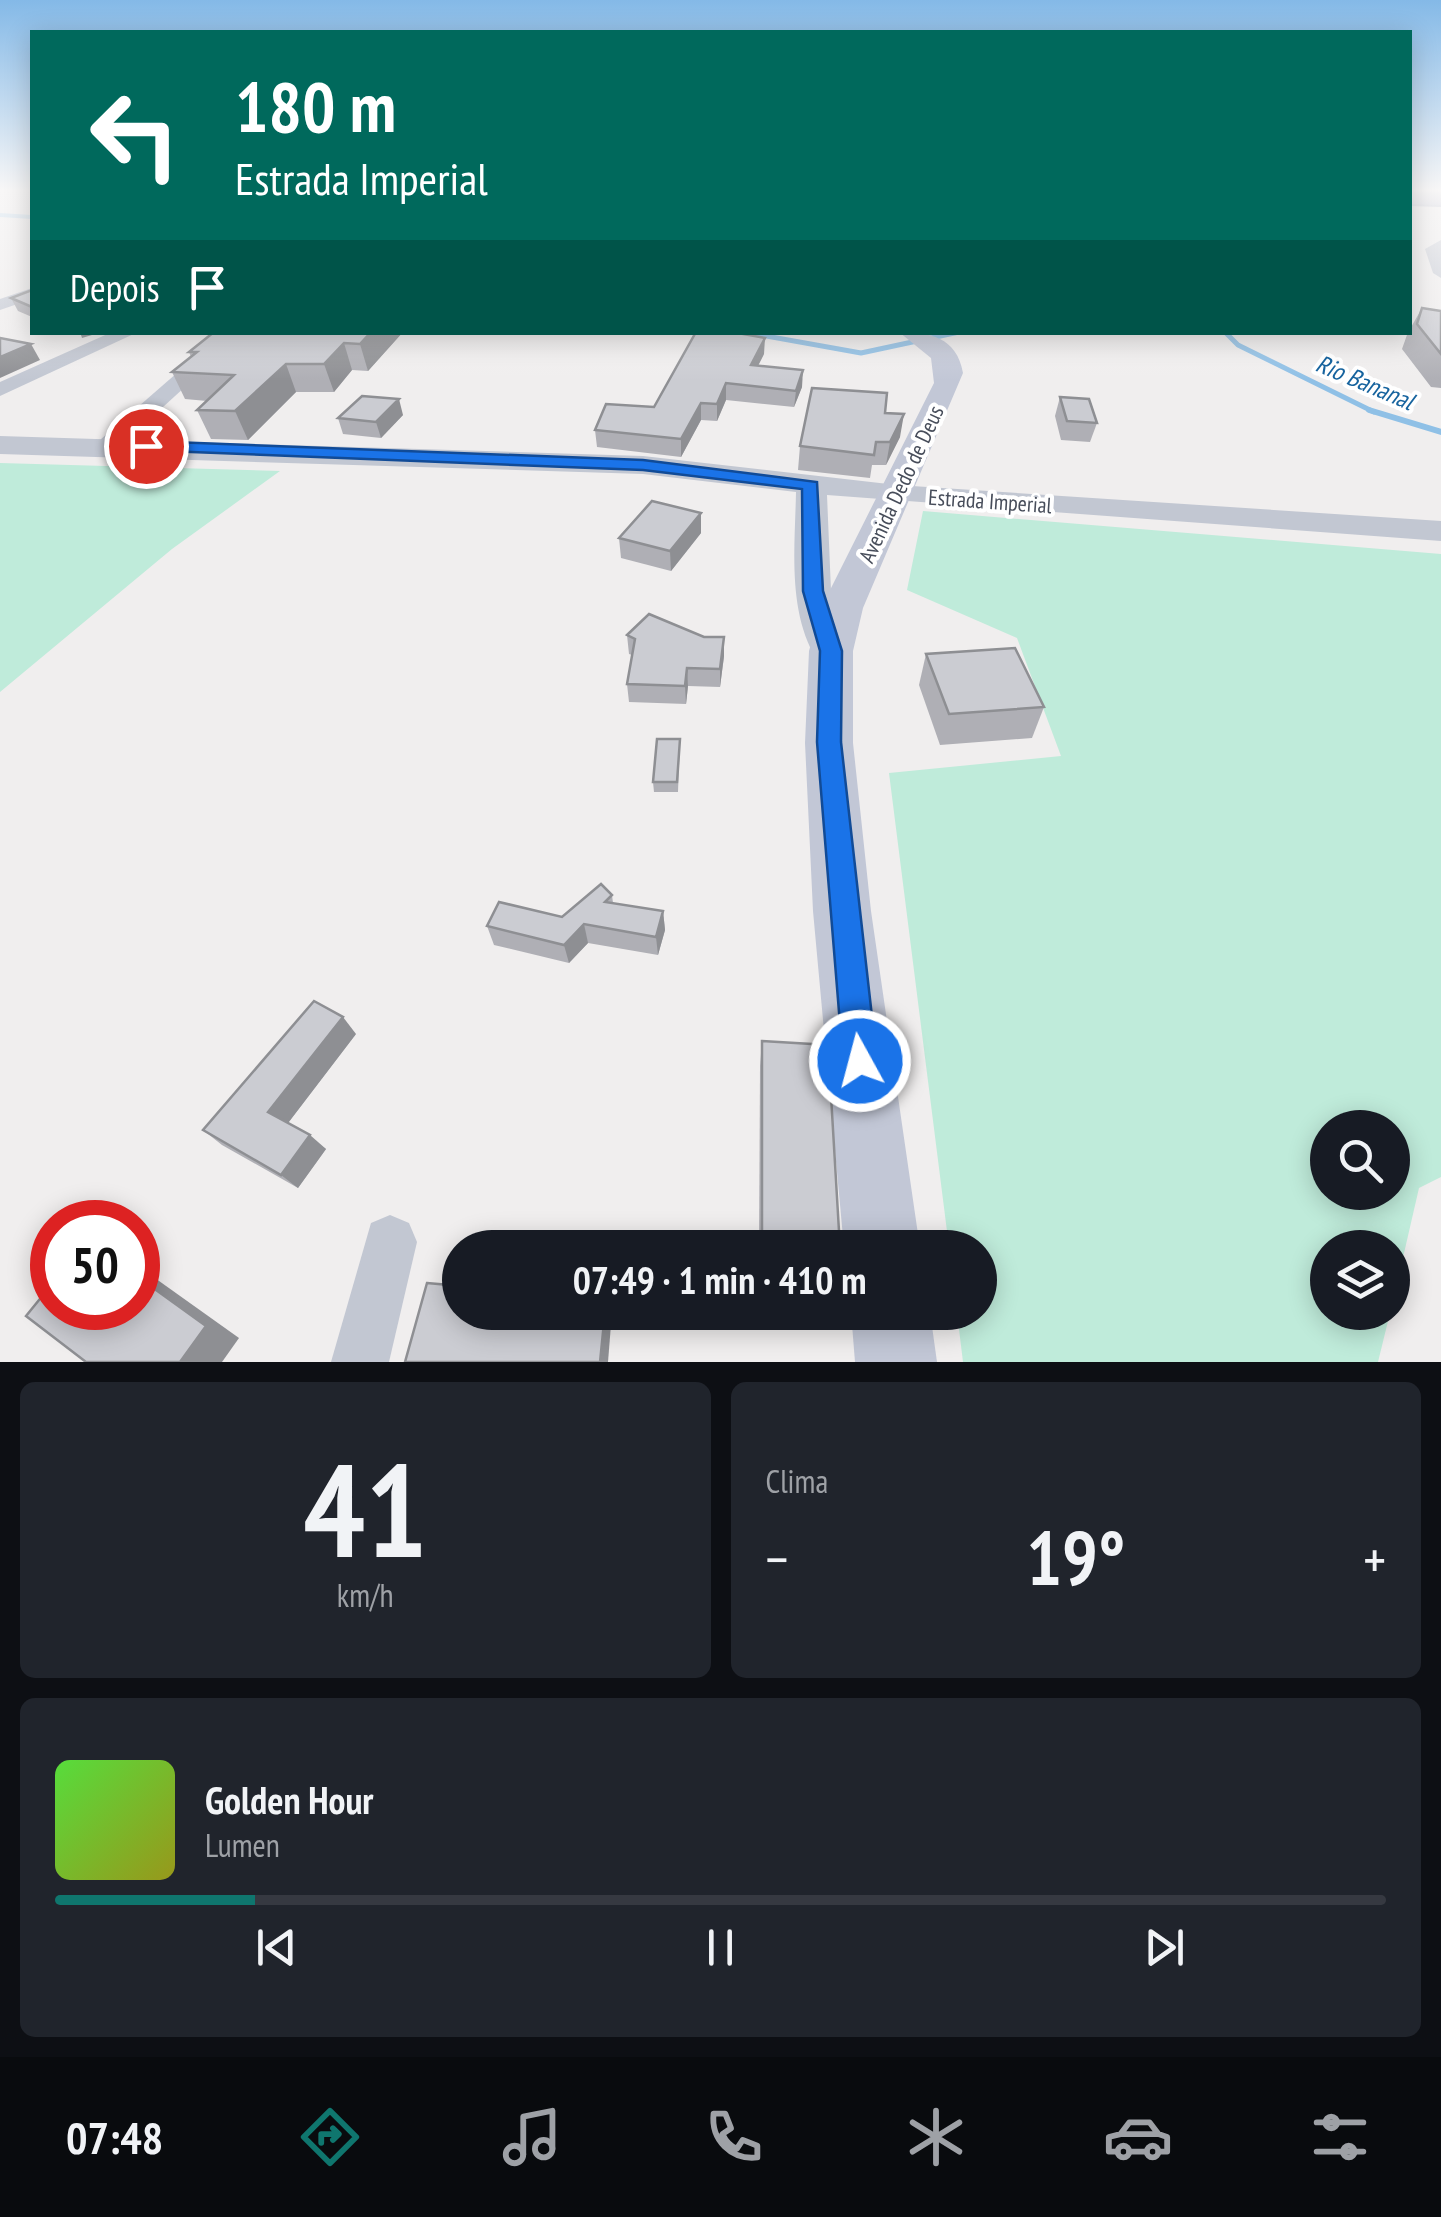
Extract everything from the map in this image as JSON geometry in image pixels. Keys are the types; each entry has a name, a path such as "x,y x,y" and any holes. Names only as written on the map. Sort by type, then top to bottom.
{"main road":[{"name":"Avenida Dedo de Deus","path":"880,1230 842,912 829,742 831,651 842,608 948,383 950,366 928,343"},
{"path":"892,1330 896,1362"}],"street":[{"path":"0,305 30,294"},
{"path":"0,390 121,335"},
{"path":"108,445 233,335"},
{"name":"Estrada Imperial","path":"0,445 108,445 643,465 898,494 1441,531"},
{"name":"Avenida Dedo de Deus","path":"810,485 813,591 831,651"},
{"path":"360,1362 390,1242"}],"green space":[{"path":"0,463 280,471 172,549 0,692"},
{"path":"923,511 1441,554 1441,1177 1419,1188 1409,1230 1310,1230 1310,1330 1386,1330 1378,1362 963,1362 959,1330 997,1330 997,1230 947,1230 889,773 1061,756 1017,638 907,590"}],"building":[{"path":"30,291 30,306 11,298"},
{"path":"1422,308 1441,311 1441,354 1417,324"},
{"path":"210,335 368,335 360,344 344,343 324,364 286,364 235,411 197,410 234,375 172,372 197,352 189,352"},
{"path":"694,335 765,338 751,365 803,370 796,391 726,383 717,404 701,403 681,439 595,430 606,404 654,407"},
{"path":"0,338 31,344 0,357"},
{"path":"812,388 887,393 885,413 904,414 890,442 876,442 874,455 800,446"},
{"path":"362,396 399,399 376,422 338,418"},
{"path":"1060,397 1089,399 1097,423 1067,421"},
{"path":"652,501 701,513 670,551 619,538"},
{"path":"649,614 704,637 724,637 720,669 687,668 685,686 627,684 635,639 627,635"},
{"path":"1015,648 1044,707 949,714 926,654"},
{"path":"657,739 680,739 677,782 653,782"},
{"path":"601,884 612,895 605,902 663,911 656,937 584,924 564,945 487,926 499,902 562,917"},
{"path":"314,1001 343,1017 268,1112 310,1135 281,1175 203,1130"},
{"path":"762,1041 828,1045 839,1230 762,1230"},
{"path":"427,1283 442,1284 442,1330 603,1330 600,1362 405,1362"},
{"path":"160,1293 206,1326 180,1362 86,1362 44,1330 160,1330"}],"waterway":[{"name":"Rio Bananal","path":"761,335 861,353 945,335"},
{"name":"Rio Bananal","path":"1228,335 1238,345 1371,411"},
{"name":"Rio Bananal","path":"1371,411 1441,432"}],"route":[{"path":"146,446 643,465 810,485 813,591 831,651 829,742 842,912 860,1061"}]}
